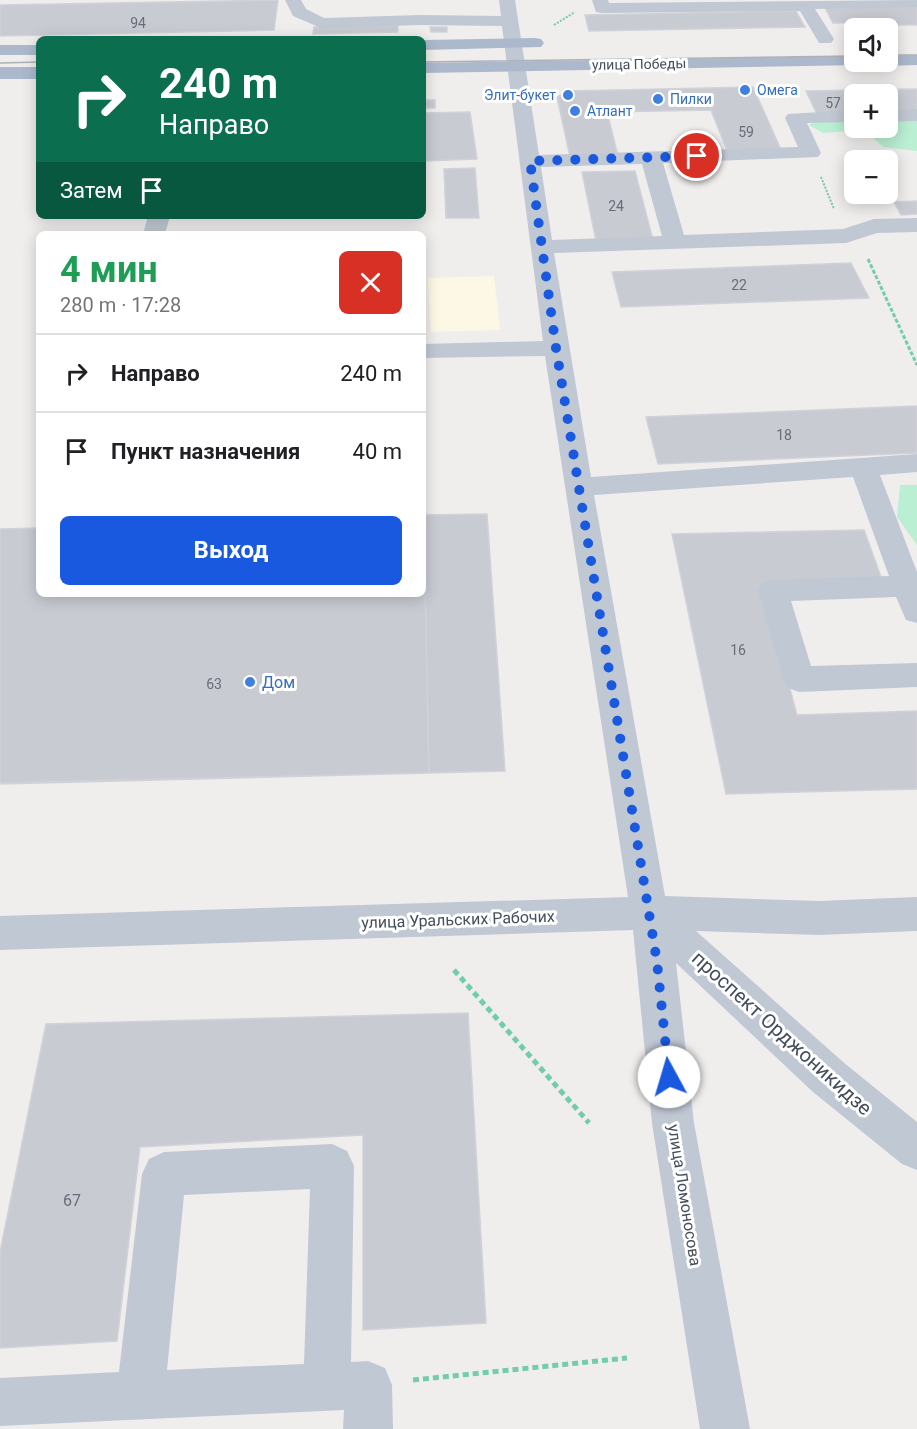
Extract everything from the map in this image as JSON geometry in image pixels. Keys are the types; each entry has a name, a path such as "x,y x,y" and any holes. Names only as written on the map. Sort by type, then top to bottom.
{"main road":[{"path":"801,40 844,39"},
{"name":"улица Победы","path":"426,68 514,55 552,43"},
{"name":"улица Победы","path":"426,45 514,55 844,61"},
{"path":"0,50 36,50"},
{"path":"898,61 917,60"},
{"path":"0,73 36,73"}],"street":[{"path":"293,0 299,12 321,23 420,20 510,21"},
{"path":"419,0 420,20"},
{"name":"улица Ломоносова","path":"507,0 556,348 657,962 673,1123 724,1429"},
{"path":"600,0 603,8 806,6"},
{"path":"806,6 804,4 917,2"},
{"path":"806,6 825,39"},
{"path":"898,116 917,115"},
{"path":"530,161 811,153 795,118 844,116"},
{"path":"651,158 675,242"},
{"path":"542,247 846,236 874,226 917,225"},
{"path":"426,351 556,348"},
{"path":"579,487 917,463"},
{"path":"862,467 912,599 773,591 799,679 917,675"},
{"name":"улица Уральских Рабочих","path":"0,933 649,914 819,918 917,914"},
{"name":"проспект Орджоникидзе","path":"649,914 828,1077 917,1149"},
{"path":"0,1402 140,1396 354,1400 332,1166 164,1174 140,1396"}],"path":[{"path":"454,970 589,1123"},
{"path":"354,1400 627,1358"}],"shaded area":[{"path":"494,276 500,330 431,332 428,278"}],"green space":[{"path":"917,116 917,151 883,147 873,138 898,138 898,117"},
{"path":"844,119 844,132 823,133 809,125 818,120"},
{"path":"900,485 917,485 917,545 897,517"}],"building":[{"path":"278,0 274,30 0,36 0,5"},
{"path":"917,5 917,25 898,25 898,18 844,18 844,23 833,23 824,6"},
{"path":"796,11 805,27 589,31 585,15"},
{"path":"398,25 398,32 313,34 314,27"},
{"path":"430,27 447,27 447,32 431,32"},
{"path":"753,87 782,152 728,153 711,110 607,112 618,156 570,157 557,97 569,91"},
{"path":"898,89 917,89 917,111 898,112"},
{"path":"844,90 844,113 817,114 806,91"},
{"path":"426,100 435,100 435,108 426,108"},
{"path":"470,112 477,159 426,161 426,113"},
{"path":"475,168 479,218 446,218 444,169"},
{"path":"635,171 653,240 596,241 582,172"},
{"path":"917,201 917,214 901,215 895,204"},
{"path":"851,263 869,298 621,307 612,272"},
{"path":"917,406 917,453 658,464 646,417"},
{"name":"Дом","path":"487,514 505,771 0,784 0,529 36,528 36,597 426,597 426,515"},
{"name":"Дом","path":"36,528 36,597 425,597 429,773 0,783 0,529"},
{"path":"864,530 884,585 763,588 797,715 917,711 917,789 726,794 672,534"},
{"path":"468,1013 486,1323 363,1330 363,1135 140,1147 117,1341 0,1348 0,1252 46,1024"}],"tram line":[{"path":"898,55 917,55"},
{"path":"426,62 844,56"},
{"path":"0,63 36,62"}],"place":[{"name":"Омега","path":"745,90"},
{"name":"Элит-букет","path":"568,95"},
{"name":"Пилки","path":"658,99"},
{"name":"Атлант","path":"575,111"},
{"name":"Дом","path":"250,682"}],"route":[{"path":"669,1077 657,962 556,348 530,161 697,156"}]}
